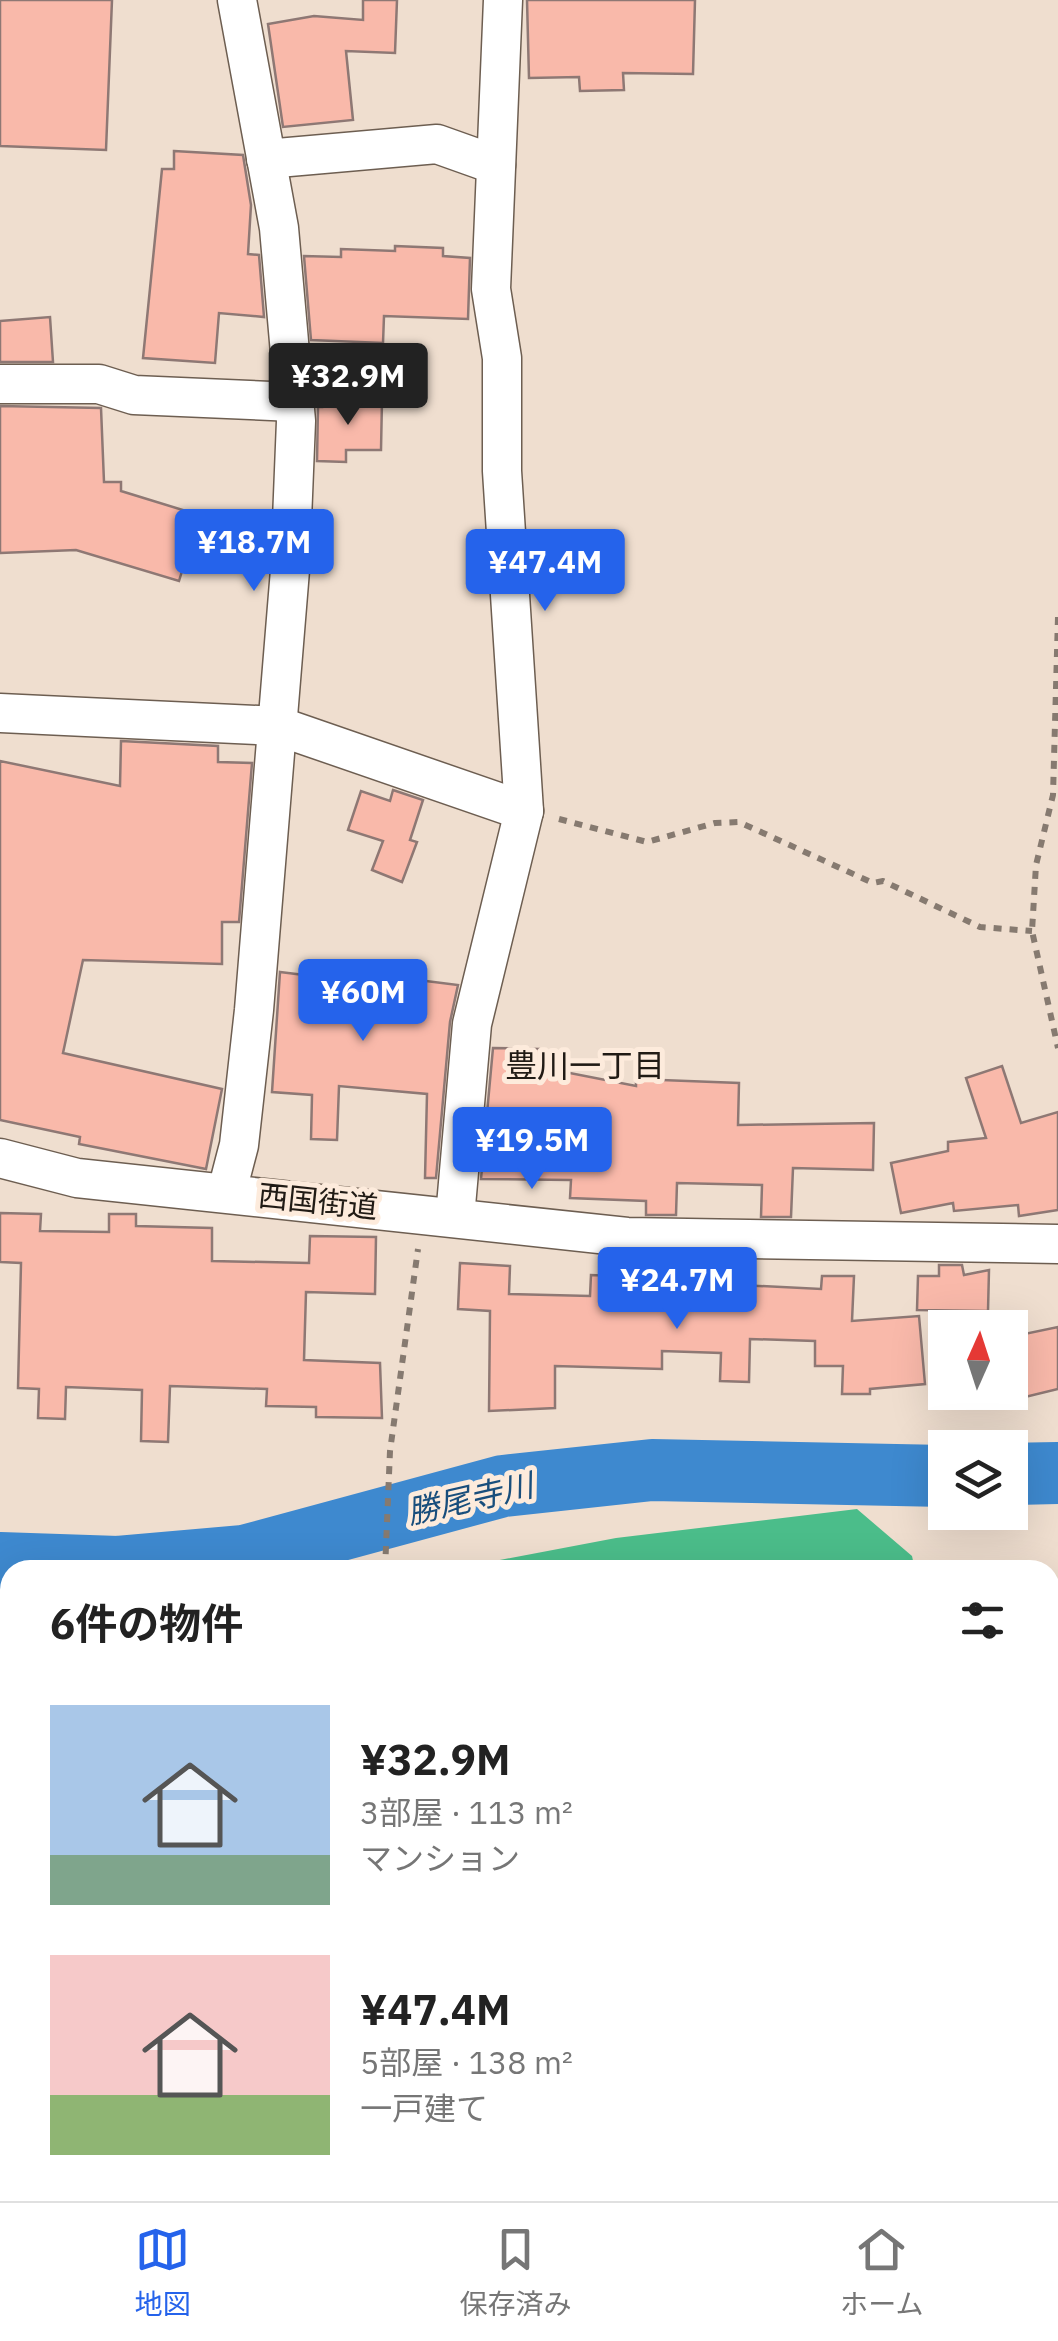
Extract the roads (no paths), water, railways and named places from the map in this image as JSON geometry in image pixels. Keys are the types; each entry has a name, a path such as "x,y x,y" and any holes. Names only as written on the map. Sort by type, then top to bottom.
{"street":[{"path":"227,1192 239,1144 254,1010 290,570 294,402 279,228 237,0"},
{"path":"439,1215 472,1024 524,811 502,471 502,358 491,289 503,0"},
{"path":"266,159 437,144 496,165"},
{"path":"0,384 99,384 134,395 294,402"},
{"path":"0,713 278,726 524,811"},
{"name":"西国街道","path":"0,1158 77,1178 628,1237 1058,1244"}],"waterway":[{"name":"勝尾寺川","path":"198,1560 244,1556 503,1486 652,1470 928,1476"},
{"name":"勝尾寺川","path":"1028,1474 1058,1473"}],"district":[{"name":"豊川一丁目","path":"585,1066"}]}
